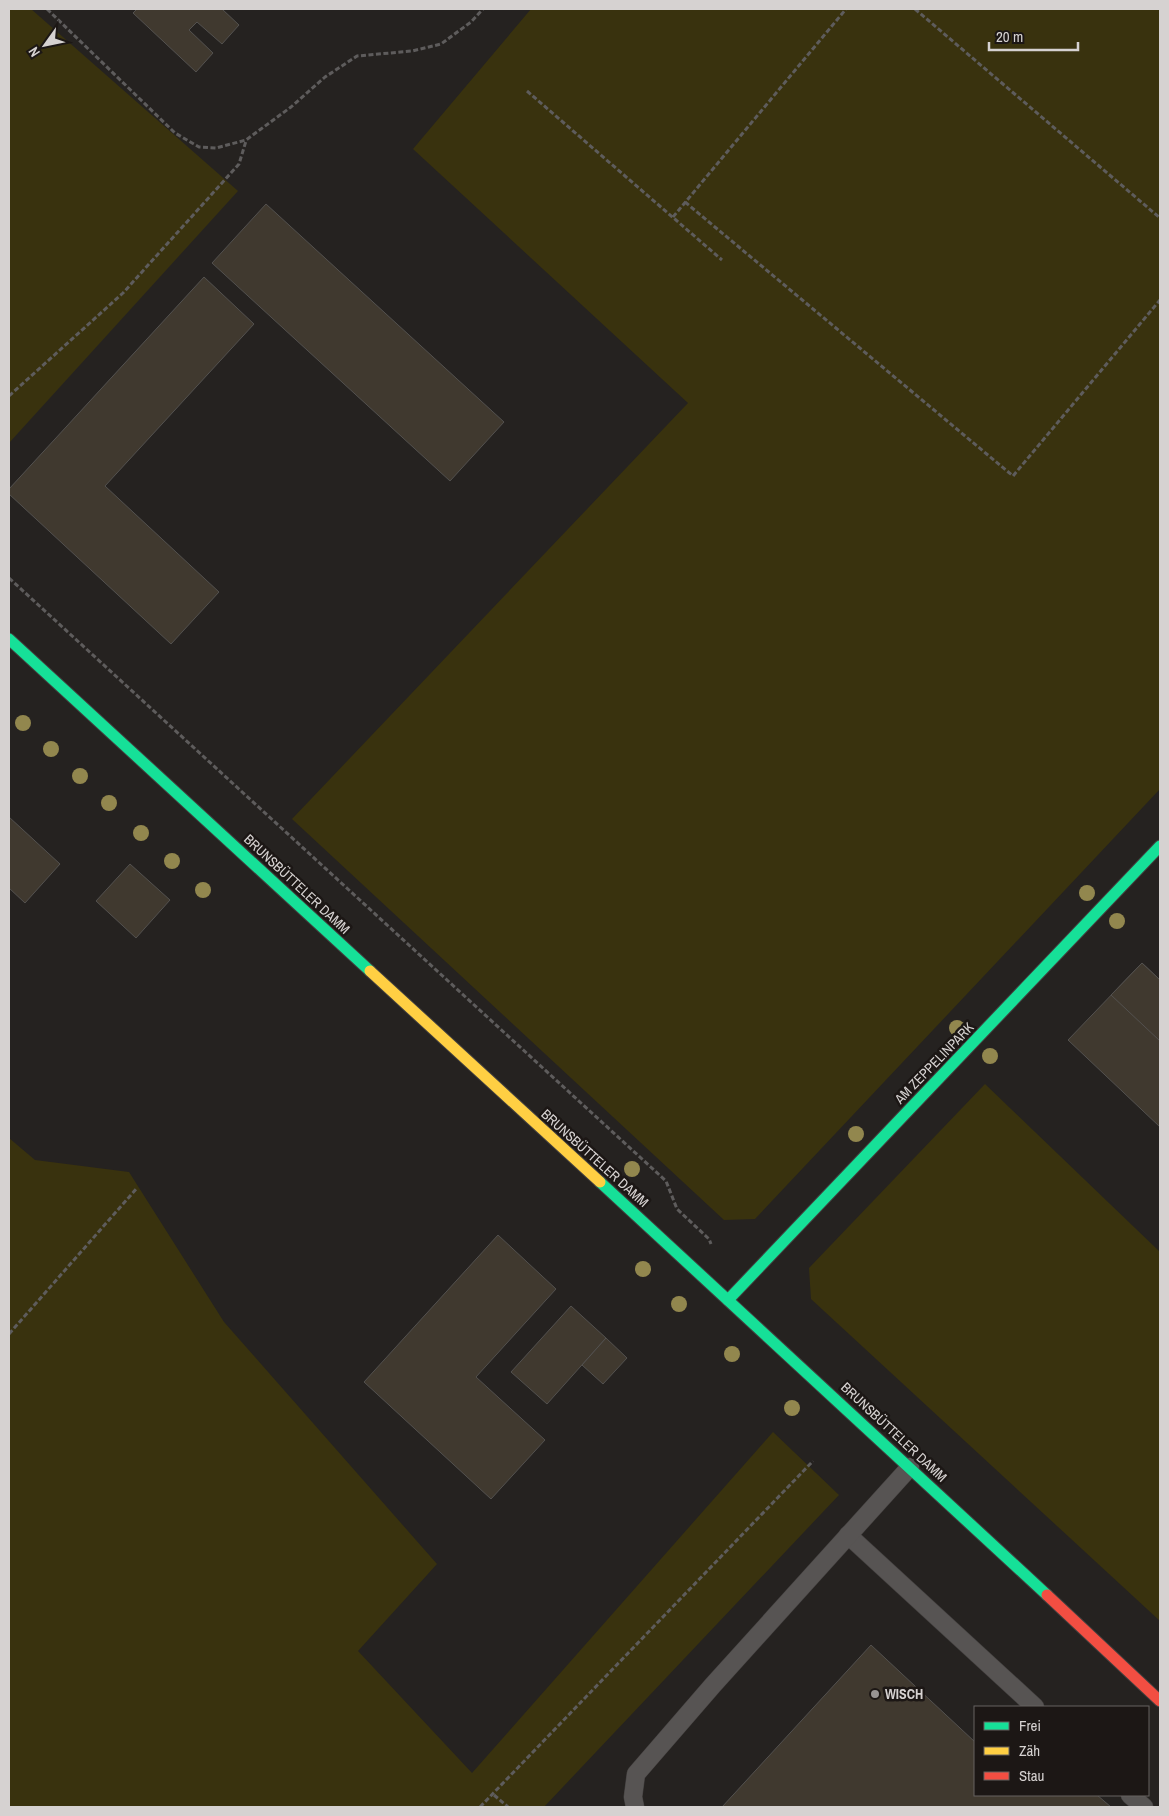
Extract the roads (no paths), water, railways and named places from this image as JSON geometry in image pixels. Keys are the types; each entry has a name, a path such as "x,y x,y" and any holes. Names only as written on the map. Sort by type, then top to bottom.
{"main road":[{"name":"BRUNSBÜTTELER DAMM","path":"9,639 910,1467 1160,1701"},
{"name":"AM ZEPPELINPARK","path":"728,1300 1160,846"}],"lane":[{"path":"635,1807 633,1797 636,1774 713,1685 910,1467"},
{"path":"848,1535 1034,1706"},
{"path":"1131,1796 1144,1807"}],"place":[{"name":"WISCH","path":"875,1694"}]}
